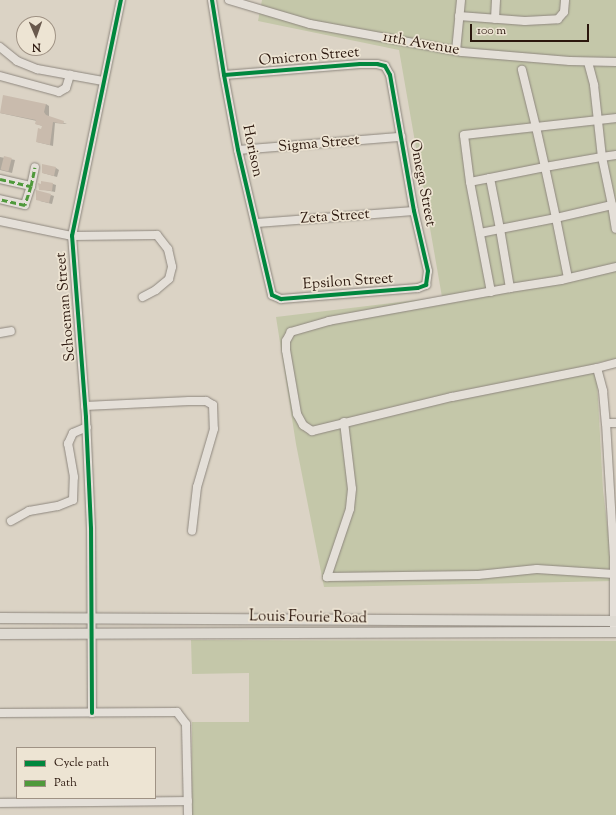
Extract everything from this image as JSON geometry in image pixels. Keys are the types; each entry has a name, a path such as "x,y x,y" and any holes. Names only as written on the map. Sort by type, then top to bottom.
{"main road":[{"name":"Louis Fourie Road","path":"0,618 91,617 615,621"},
{"name":"Louis Fourie Road","path":"0,634 91,635 615,632"}],"street":[{"name":"Schoeman Street","path":"92,713 91,528 87,427 72,236 121,0"},
{"name":"Horison","path":"212,0 238,150 256,223 269,290 274,298 281,299"},
{"name":"11th Avenue","path":"229,0 310,24 456,50 588,62 616,62"},
{"path":"456,50 461,0"},
{"path":"495,20 496,0"},
{"path":"459,16 495,20 525,21 558,19 564,12 565,0"},
{"path":"0,47 17,61 30,66 103,81"},
{"path":"588,62 593,78 602,158 616,229"},
{"name":"Omicron Street","path":"224,76 377,64 385,66 390,75"},
{"path":"522,70 545,167 568,278"},
{"path":"0,76 59,92 66,88 70,75"},
{"name":"Omega Street","path":"390,75 414,211 429,280 424,287 418,288"},
{"path":"491,292 470,182 464,135 616,118"},
{"name":"Sigma Street","path":"238,150 401,137"},
{"path":"470,182 616,155"},
{"path":"0,199 25,205 35,167"},
{"path":"490,178 510,288"},
{"path":"0,179 30,186"},
{"path":"480,233 500,230 612,205"},
{"name":"Zeta Street","path":"256,223 414,211"},
{"path":"0,221 72,236 152,234 163,239 172,267 169,278 156,290 143,297"},
{"path":"616,267 568,278 329,321 291,332 286,341 286,350 298,414 303,426 312,431 344,422 616,363"},
{"name":"Epsilon Street","path":"281,299 418,288"},
{"path":"0,333 11,331"},
{"path":"597,368 603,391 606,423 615,556 615,632"},
{"path":"86,406 190,401 206,401 213,405 214,429 197,487 192,531"},
{"path":"344,422 352,490 350,509 327,576 478,575 538,568 614,574"},
{"path":"606,423 616,423"},
{"path":"10,521 29,511 58,506 73,500 74,477 68,444 73,433 87,427"},
{"path":"0,713 173,711 183,718 186,724 188,815"},
{"path":"0,803 188,801"}],"green space":[{"path":"262,0 616,0 616,359 596,363 603,490 614,581 324,587 296,444 276,317 442,297 399,50 258,21"},
{"path":"191,640 616,641 616,815 192,815 192,722 249,722 249,673 192,674"}],"building":[{"path":"3,95 46,104 44,112 46,115 64,121 63,124 53,122 50,145 36,142 38,128 41,129 42,126 35,124 36,120 0,113"},
{"path":"4,156 12,158 8,172 1,170"},
{"path":"42,164 56,167 54,176 42,173"},
{"path":"41,181 53,183 52,191 39,190 38,183 41,184"},
{"path":"36,190 51,194 49,203 36,200"}],"marked path":[{"path":"31,186 35,167"},
{"path":"0,179 31,186 25,205 0,199"}],"cycle path":[{"path":"92,713 91,528 86,417 72,236 121,0"},
{"path":"212,0 224,75 238,150 272,295 281,299 418,288 426,285 428,271 414,211 390,75 385,66 377,64 360,64 224,75"}]}
